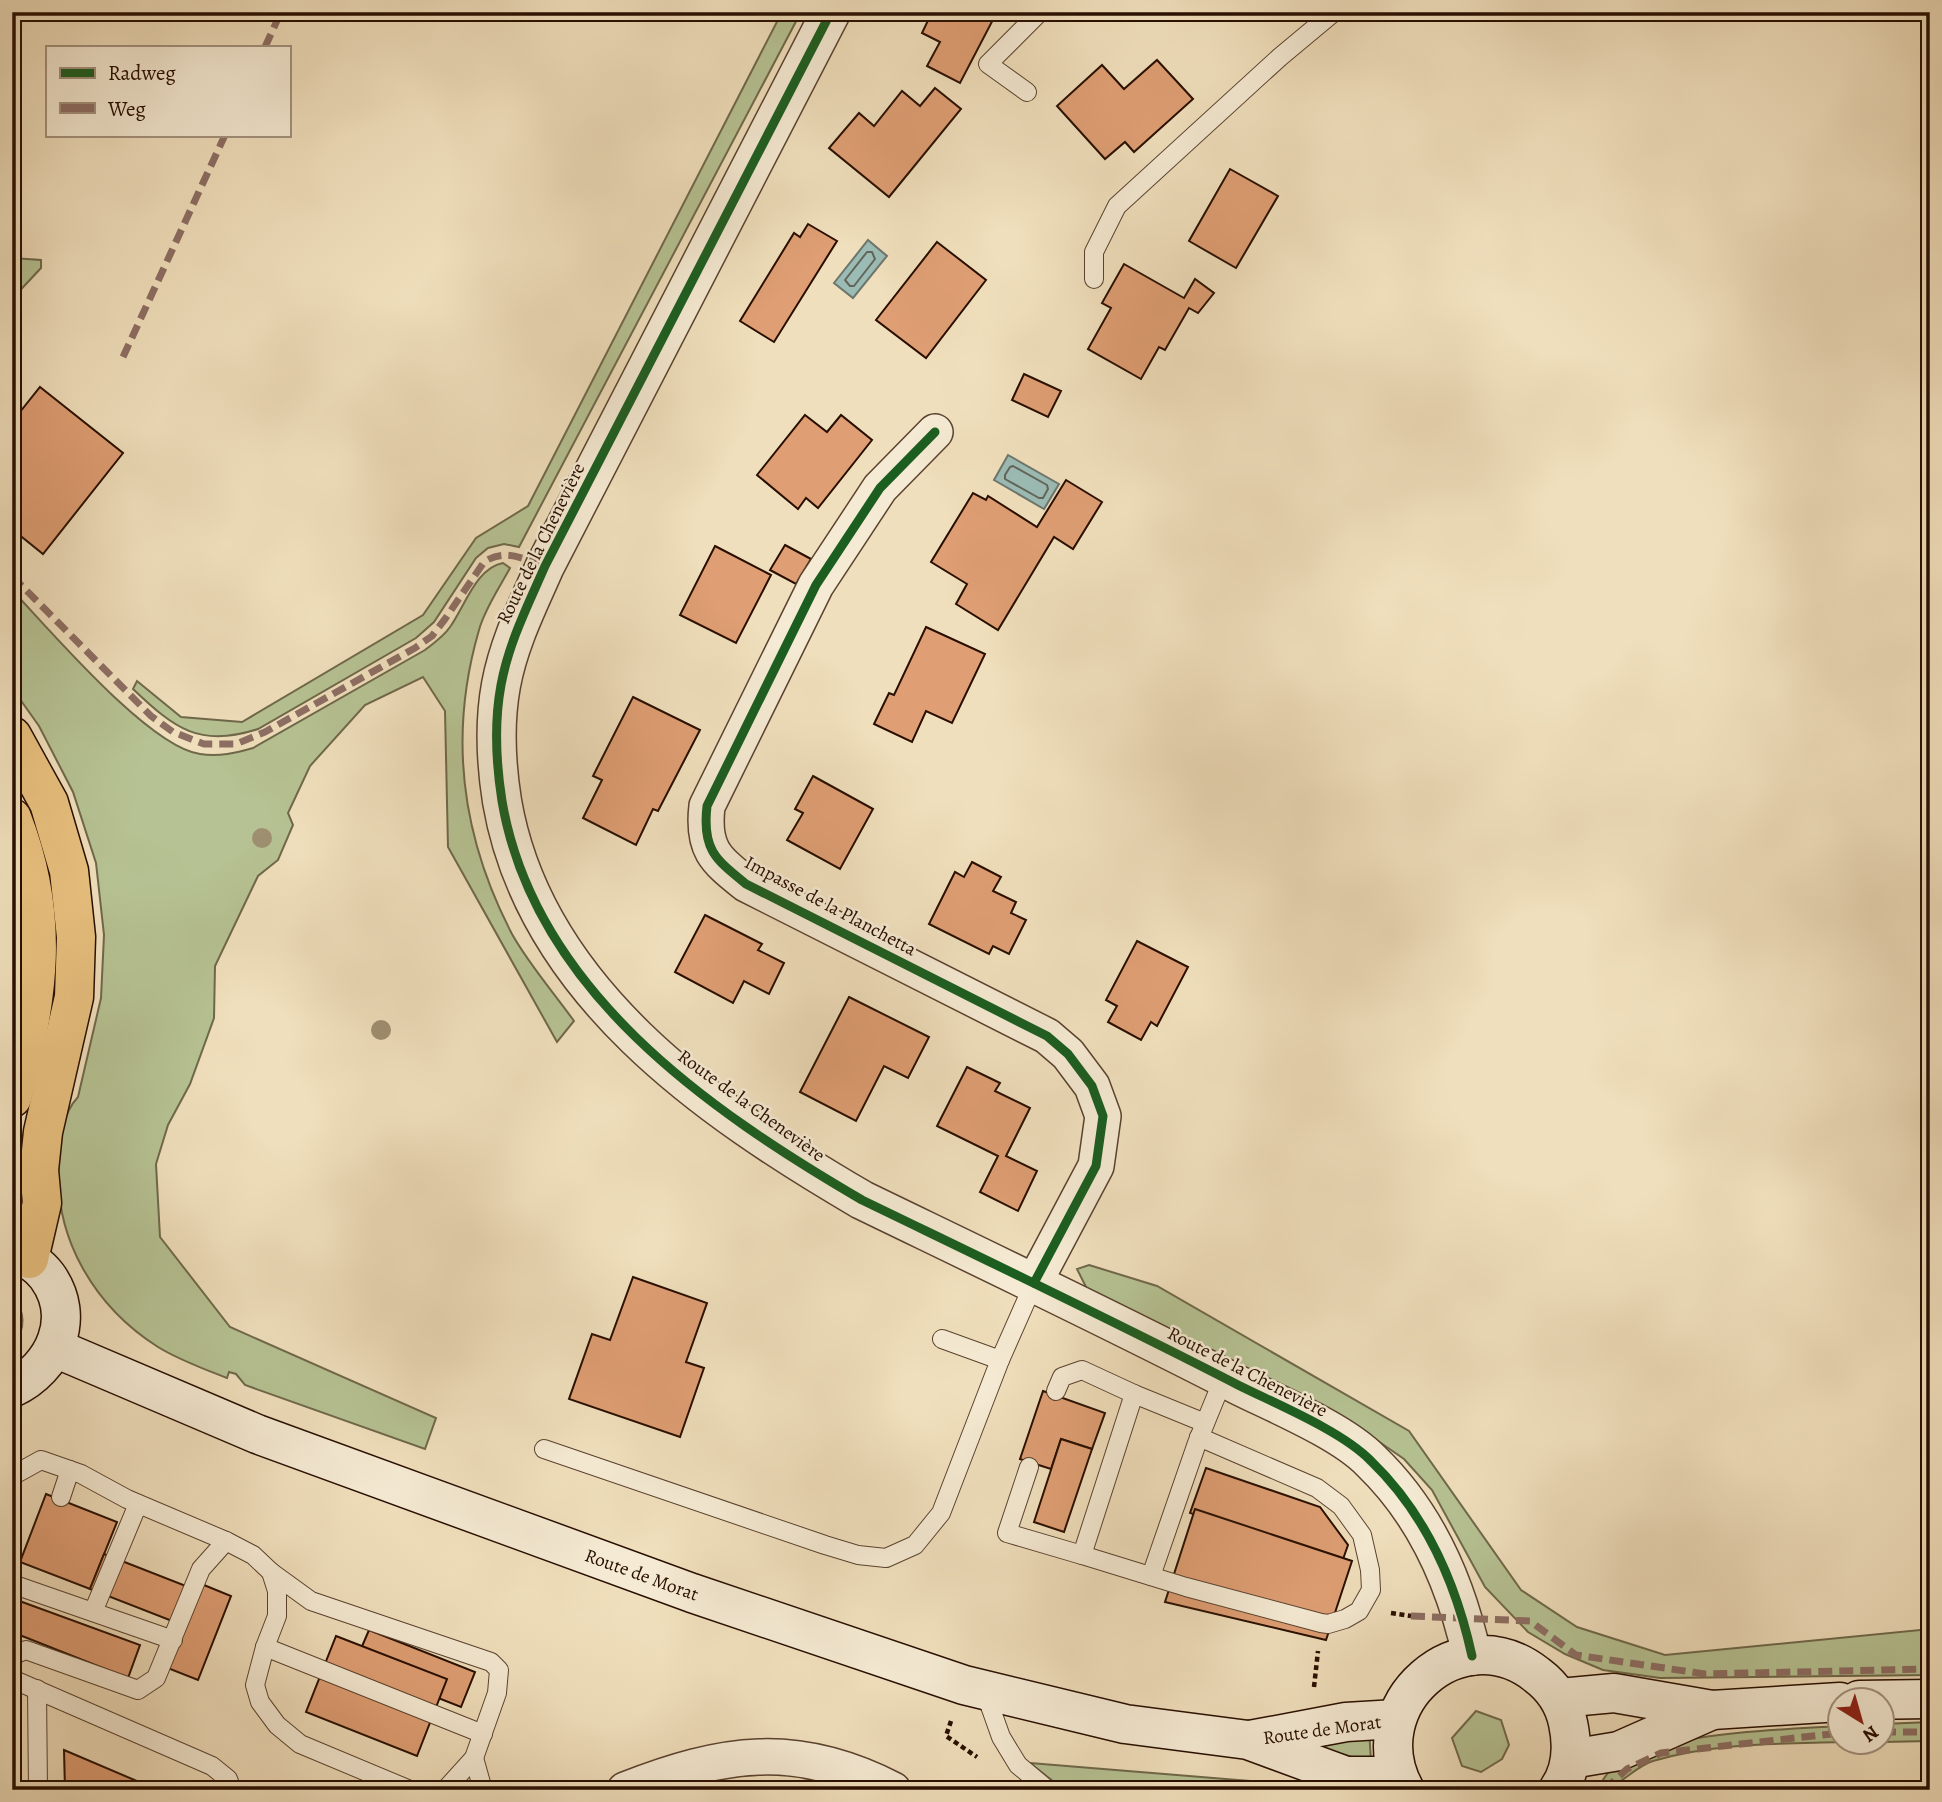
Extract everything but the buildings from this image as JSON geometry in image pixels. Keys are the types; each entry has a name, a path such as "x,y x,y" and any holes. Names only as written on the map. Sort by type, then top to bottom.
{"highway":[{"path":"12,736 49,803 69,871 76,937 74,997 43,1132 39,1170 42,1203 21,1254"},
{"path":"12,818 31,876 38,935 36,993 12,1098"}],"main road":[{"name":"Route de la Chenevière","path":"831,12 545,566 515,633 501,686 496,732 498,775 514,852 544,918 571,962 604,1004 664,1064 706,1098 804,1167 862,1200 1224,1377 1338,1437 1369,1458 1399,1491 1421,1524 1450,1580 1464,1617 1472,1656"},
{"path":"12,1388 28,1380 44,1366 55,1348 61,1323 58,1298 47,1276 21,1254"},
{"name":"Route de Morat","path":"55,1348 257,1434 692,1592 985,1692 1125,1724 1248,1740 1346,1776 1401,1783 1392,1748 1396,1719 1407,1696 1424,1677 1447,1662 1472,1656 1511,1660 1545,1681 1560,1698 1571,1737 1565,1774"},
{"name":"Route de Morat","path":"1560,1698 1614,1693 1712,1710 1826,1703"},
{"path":"1896,1699 1930,1699"},
{"name":"Route de Morat","path":"1565,1774 1712,1710"},
{"name":"Route de Morat","path":"1248,1740 1346,1721 1396,1719"}],"street":[{"name":"Impasse de la Planchetta","path":"935,432 880,488 816,585 707,806 705,825 709,847 723,866 746,884 1047,1036 1069,1054 1092,1086 1103,1116 1096,1166 1034,1283"},
{"path":"625,1790 670,1772 736,1757 798,1757 852,1771 882,1787"}],"lane":[{"path":"1027,92 988,64 1040,12"},
{"path":"1094,279 1094,252 1117,206 1280,57 1334,12"},
{"path":"544,1448 825,1545 858,1555 886,1558 915,1545 941,1513 1000,1360 1034,1283"},
{"path":"942,1339 1000,1360"},
{"path":"1029,1467 1007,1533 1328,1624 1359,1611 1371,1590 1370,1570 1362,1535 1341,1506 1317,1488 1082,1370 1062,1377 1056,1391"},
{"path":"1151,1576 1202,1430 1224,1377"},
{"path":"1082,1555 1134,1394"},
{"path":"12,1476 41,1460 71,1470 138,1504 253,1555 271,1572 311,1601 491,1661 499,1670 497,1693 483,1734 474,1758 445,1790"},
{"path":"61,1497 71,1470"},
{"path":"93,1612 138,1504"},
{"path":"12,1660 16,1654 26,1650 138,1690 156,1678 201,1569 226,1541"},
{"path":"271,1572 277,1591 277,1616 255,1685 260,1702 277,1725 300,1744 410,1790"},
{"path":"24,1582 93,1612 173,1640"},
{"path":"265,1647 483,1734"},
{"path":"12,1679 212,1766 228,1779 232,1790"},
{"path":"37,1689 38,1790"},
{"path":"985,1692 1001,1737 1018,1765 1048,1790"},
{"path":"474,1758 483,1790"}],"path":[{"path":"1314,1692 1321,1622"}],"green space":[{"path":"782,12 801,12 519,547 504,544 488,548 476,558 434,622 416,638 258,729 220,736 190,731 162,715 133,689 137,681 181,717 242,722 423,615 476,538 528,506"},
{"path":"12,258 41,260 41,268 12,299"},
{"path":"503,563 510,568 482,622 469,669 462,747 465,785 481,860 512,934 574,1021 557,1042 448,847 445,711 423,677 365,705 310,766 288,813 293,825 278,860 258,876 215,966 214,1018 190,1084 168,1125 156,1164 160,1237 230,1327 436,1418 425,1449 245,1385 236,1374 229,1372 227,1378 166,1352 135,1331 115,1312 97,1291 83,1268 63,1217 59,1190 59,1153 68,1111 78,1097 101,998 104,935 96,863 73,792 39,726 12,688 12,590 101,684 154,731 179,747 200,754 221,755 253,748 425,650 448,630 485,572"},
{"path":"12,903 16,941 12,994"},
{"path":"1089,1265 1157,1286 1409,1431 1521,1590 1577,1627 1665,1655 1930,1629 1930,1675 1660,1678 1603,1670 1565,1654 1528,1632 1485,1587 1432,1490 1404,1459 1349,1421 1087,1289 1077,1269"},
{"path":"12,1295 20,1307 22,1327 12,1345"},
{"path":"1476,1711 1501,1720 1509,1745 1502,1759 1481,1772 1462,1766 1452,1738"},
{"path":"1930,1722 1930,1741 1896,1742 1896,1723"},
{"path":"1826,1727 1826,1743 1746,1746 1676,1755 1646,1764 1612,1786 1597,1790 1613,1768 1660,1746 1754,1731"},
{"path":"1369,1729 1371,1761 1313,1749"},
{"path":"1030,1763 1299,1785 1334,1790 1064,1790"}],"water":[{"path":"868,240 887,256 853,298 834,283"},
{"path":"1008,455 1059,484 1044,509 994,480"}],"marked path":[{"path":"265,46 281,12"},
{"path":"123,357 225,136"},
{"path":"12,576 151,716 173,732 204,744 236,744 265,732 432,636 484,562 507,555 545,566"},
{"path":"1411,1616 1530,1621 1576,1655 1705,1674 1930,1669"},
{"path":"1896,1732 1930,1732"},
{"path":"1604,1790 1627,1769 1661,1753 1826,1735"}],"cycle path":[{"path":"831,12 545,566 514,639 501,685 497,743 502,801 520,869 550,930 589,987 636,1038 689,1084 745,1126 862,1200 1308,1419 1359,1450 1390,1481 1407,1503 1436,1551 1457,1602 1472,1656"},
{"path":"935,432 880,488 816,585 707,806 707,833 709,843 719,860 746,884 1047,1036 1068,1054 1092,1086 1103,1116 1096,1166 1034,1283"}]}
